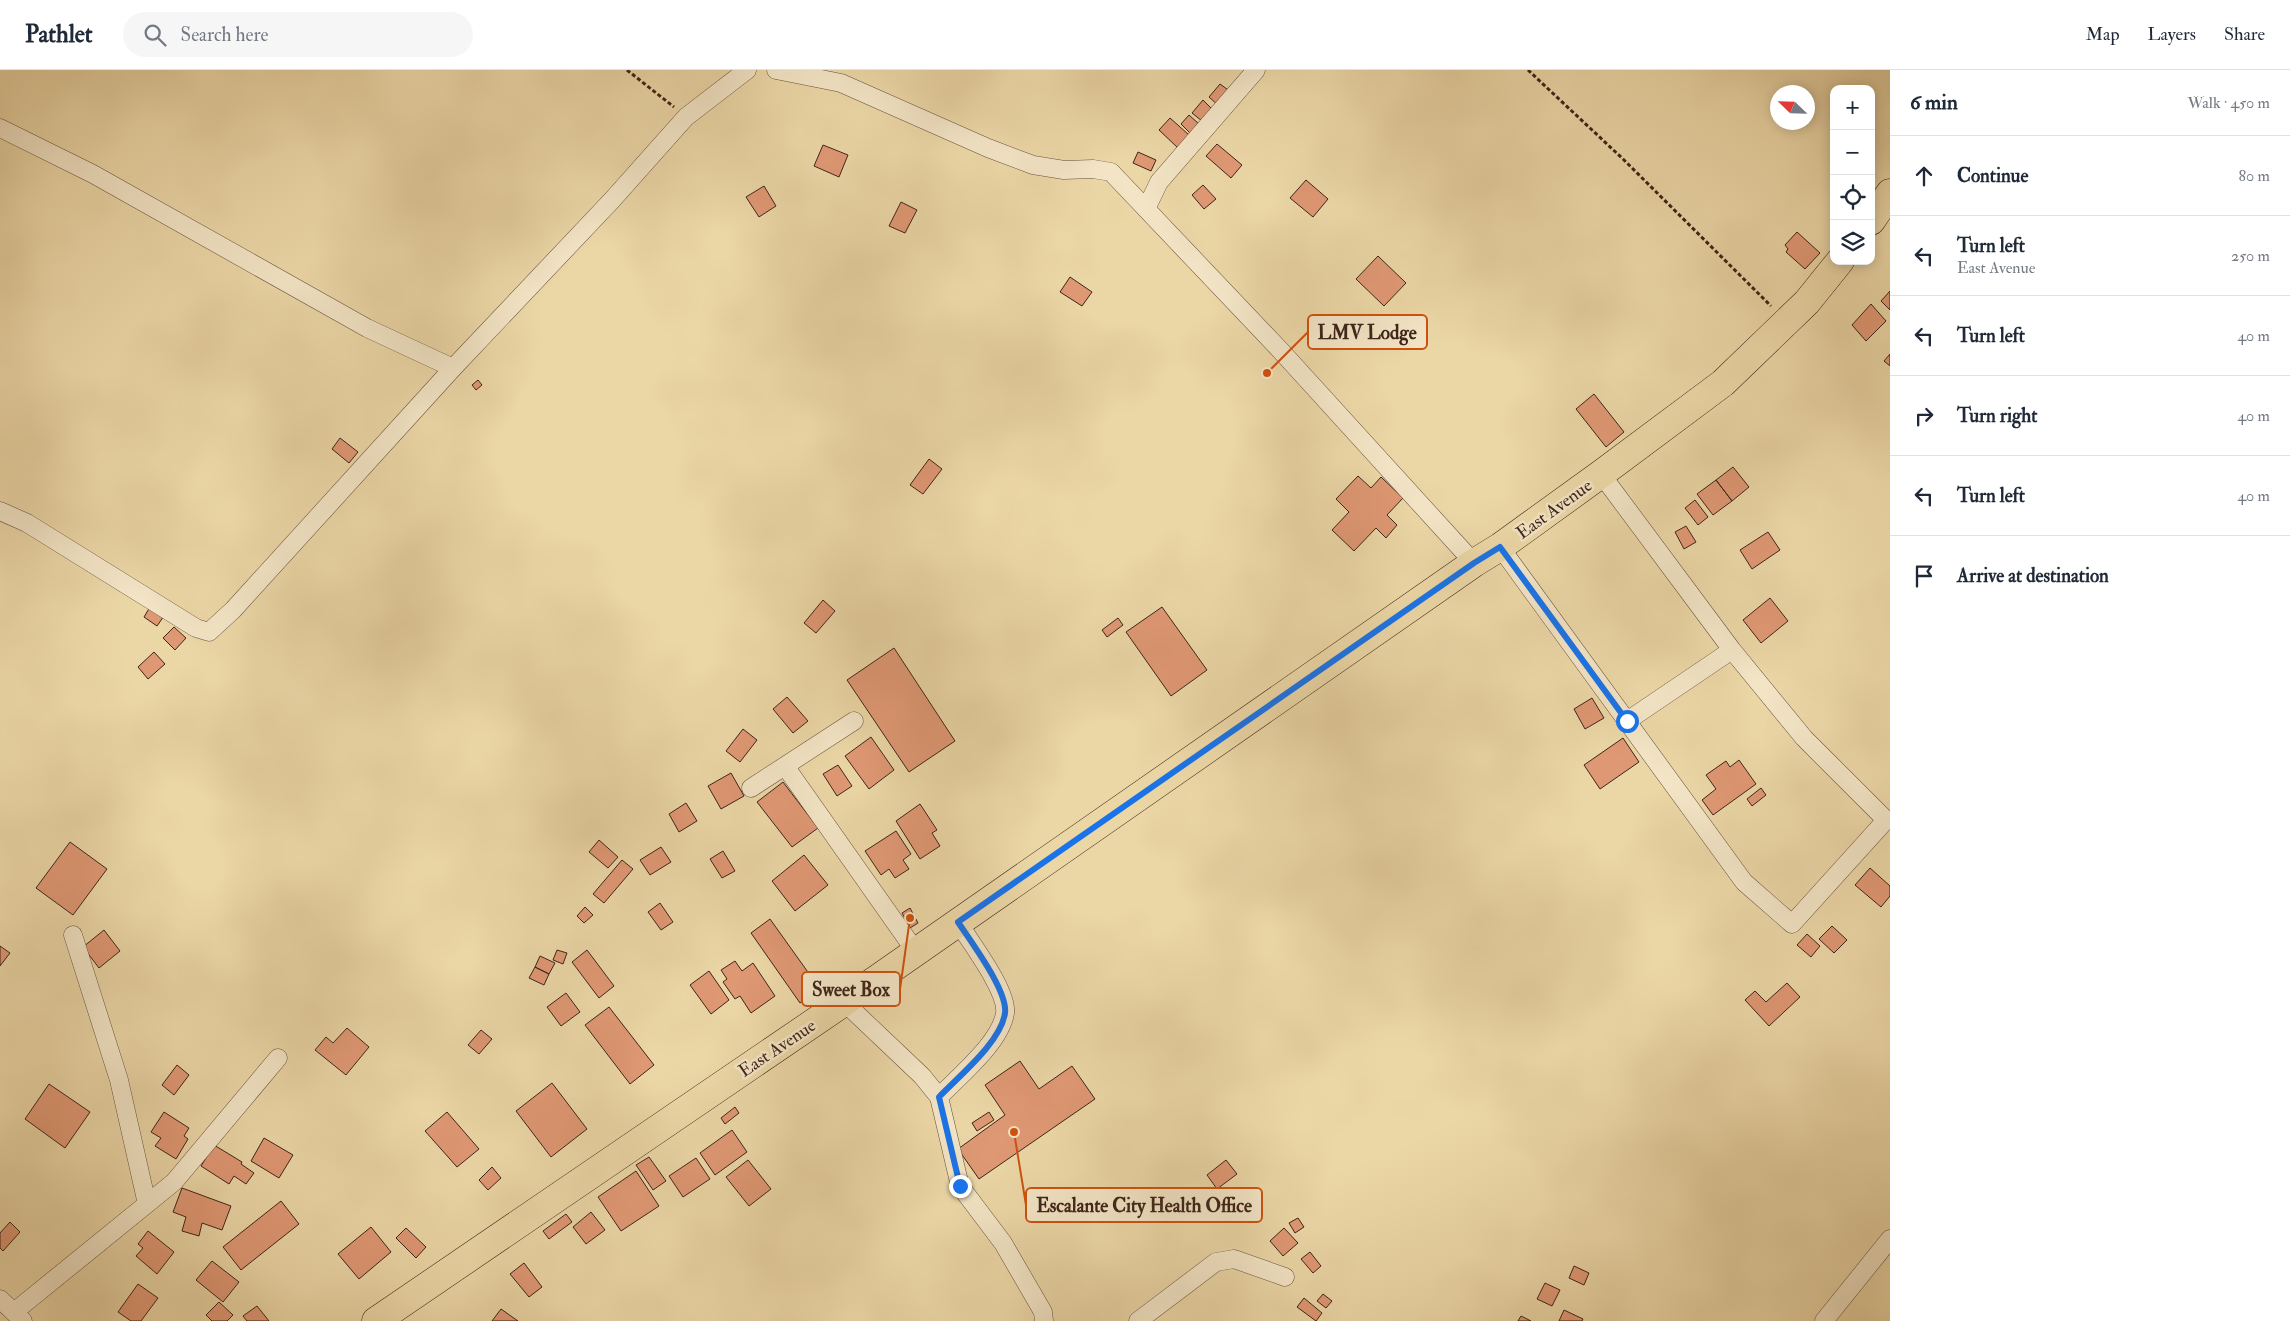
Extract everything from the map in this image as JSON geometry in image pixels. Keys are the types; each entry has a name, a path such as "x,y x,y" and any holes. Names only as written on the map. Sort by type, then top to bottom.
{"main road":[{"path":"1872,220 1890,193"},
{"name":"East Avenue","path":"376,1321 844,1002 1474,563 1500,547 1601,474 1723,383 1807,302 1837,265"}],"street":[{"path":"0,511 28,523 196,628 209,632 233,610 452,368 613,199 686,117 747,70"},
{"path":"776,70 841,83 988,148 1033,165 1064,170 1093,169 1111,172 1281,352 1474,563"},
{"path":"1146,209 1159,182 1256,70"},
{"path":"0,128 93,174 367,328 452,368"},
{"path":"1500,547 1744,882 1792,924 1888,818 1804,738 1732,650 1601,474"},
{"path":"1627,721 1732,650"},
{"path":"751,788 854,721"},
{"path":"784,766 916,952"},
{"path":"939,1097 996,1036 1005,1012 997,984 958,922"},
{"path":"73,935 119,1080 147,1204"},
{"path":"844,1002 922,1076 939,1097 960,1186 1003,1243 1048,1318"},
{"path":"0,1299 19,1316 174,1182 278,1058"},
{"path":"1824,1321 1890,1239"},
{"path":"1138,1321 1216,1262 1234,1260 1285,1277"}],"path":[{"path":"628,70 686,117"},
{"path":"1528,70 1623,159 1787,322"}],"building":[{"path":"1220,84 1231,92 1219,106 1209,97"},
{"path":"1203,100 1212,109 1202,121 1192,113"},
{"path":"1189,115 1199,124 1190,133 1181,124"},
{"path":"1170,118 1189,135 1178,148 1159,130"},
{"path":"1217,144 1242,165 1231,178 1206,156"},
{"path":"823,145 848,155 839,177 814,166"},
{"path":"1138,152 1156,160 1151,171 1133,163"},
{"path":"1306,180 1328,199 1313,217 1290,198"},
{"path":"1203,185 1216,199 1204,209 1192,195"},
{"path":"764,186 776,206 759,217 746,197"},
{"path":"901,202 917,210 905,233 889,226"},
{"path":"1797,232 1820,253 1805,269 1786,252 1788,249 1785,245"},
{"path":"1378,256 1406,283 1384,306 1356,279"},
{"path":"1070,277 1092,292 1082,306 1060,292"},
{"path":"1890,291 1890,310 1881,301"},
{"path":"1871,304 1886,321 1866,341 1852,325"},
{"path":"1890,354 1890,366 1884,361"},
{"path":"478,380 482,385 476,390 472,385"},
{"path":"1594,394 1624,432 1606,447 1576,409"},
{"path":"340,438 358,452 349,463 332,449"},
{"path":"929,459 942,469 923,494 910,485"},
{"path":"1733,467 1749,487 1732,501 1716,480"},
{"path":"1358,476 1371,488 1381,477 1403,498 1387,515 1397,525 1386,538 1376,528 1354,551 1332,530 1349,512 1336,499"},
{"path":"1716,480 1732,501 1713,515 1697,494"},
{"path":"1695,500 1708,517 1698,525 1685,508"},
{"path":"1686,526 1696,542 1684,549 1675,532"},
{"path":"1768,532 1780,550 1752,569 1740,550"},
{"path":"1770,598 1788,621 1761,643 1743,620"},
{"path":"823,600 835,611 816,633 804,623"},
{"path":"150,607 164,616 157,626 144,617"},
{"path":"1162,607 1207,670 1171,696 1126,632"},
{"path":"1118,618 1123,625 1107,637 1102,630"},
{"path":"174,627 186,638 175,650 163,638"},
{"path":"894,648 955,741 909,772 847,680"},
{"path":"154,652 165,664 148,679 138,667"},
{"path":"787,697 808,721 793,733 773,709"},
{"path":"1592,698 1604,718 1585,729 1574,709"},
{"path":"743,729 757,740 740,762 726,751"},
{"path":"871,737 894,770 869,789 845,756"},
{"path":"1623,738 1639,762 1600,789 1584,765"},
{"path":"1739,760 1756,784 1713,815 1702,800 1716,789 1706,775 1726,761 1730,767"},
{"path":"838,765 852,786 837,796 823,774"},
{"path":"731,773 744,796 721,809 708,786"},
{"path":"783,782 818,828 792,847 757,802"},
{"path":"1761,788 1766,795 1752,806 1747,799"},
{"path":"686,803 697,821 679,832 669,814"},
{"path":"920,804 937,830 932,833 940,846 920,859 896,821"},
{"path":"896,831 911,854 903,860 909,869 895,878 889,869 881,875 865,851"},
{"path":"599,840 618,857 608,868 589,852"},
{"path":"70,842 107,869 73,915 36,888"},
{"path":"661,847 671,862 650,875 640,860"},
{"path":"723,851 735,871 722,878 710,859"},
{"path":"804,855 828,885 795,911 772,881"},
{"path":"622,860 633,869 604,903 593,894"},
{"path":"1870,868 1890,886 1890,896 1881,907 1855,885"},
{"path":"660,903 673,922 661,930 648,912"},
{"path":"585,907 593,915 584,923 577,916"},
{"path":"910,908 918,923 910,928 902,913"},
{"path":"770,919 820,989 800,1003 751,933"},
{"path":"1832,926 1847,940 1834,953 1819,939"},
{"path":"104,930 120,951 99,968 83,947"},
{"path":"1807,934 1820,946 1811,957 1797,945"},
{"path":"0,946 10,953 0,966"},
{"path":"557,950 567,953 563,964 553,960"},
{"path":"587,950 614,986 599,998 572,962"},
{"path":"540,956 555,963 549,974 535,967"},
{"path":"735,961 742,971 753,963 775,996 751,1013 740,996 735,999 723,982 727,979 721,970"},
{"path":"535,967 549,974 544,985 529,978"},
{"path":"709,971 729,1000 711,1014 690,985"},
{"path":"1787,983 1800,997 1769,1026 1745,1000 1755,991 1766,1002"},
{"path":"566,993 580,1012 561,1026 547,1007"},
{"path":"609,1007 654,1065 630,1084 585,1025"},
{"path":"347,1028 369,1047 346,1075 315,1050 326,1037 333,1043"},
{"path":"481,1030 492,1039 479,1054 468,1045"},
{"path":"1020,1061 1039,1089 1072,1066 1095,1099 979,1179 958,1149 1005,1115 985,1085"},
{"path":"177,1065 189,1075 174,1095 162,1085"},
{"path":"552,1083 587,1129 551,1157 516,1111"},
{"path":"49,1084 90,1112 65,1148 25,1119"},
{"path":"735,1107 739,1113 725,1124 721,1118"},
{"path":"164,1112 189,1128 184,1136 188,1139 176,1159 155,1146 161,1138 151,1132"},
{"path":"447,1112 479,1149 457,1167 425,1131"},
{"path":"989,1112 994,1120 977,1131 972,1123"},
{"path":"732,1130 747,1152 715,1175 700,1153"},
{"path":"264,1138 293,1155 279,1178 251,1161"},
{"path":"214,1145 242,1162 241,1164 254,1173 246,1184 234,1176 229,1184 201,1166"},
{"path":"649,1157 666,1181 653,1190 636,1165"},
{"path":"696,1158 710,1179 683,1197 669,1176"},
{"path":"748,1160 771,1189 749,1206 726,1177"},
{"path":"1226,1160 1237,1174 1217,1189 1207,1175"},
{"path":"492,1167 501,1178 488,1190 479,1180"},
{"path":"636,1171 659,1206 621,1231 598,1197"},
{"path":"182,1188 231,1206 222,1230 202,1223 199,1236 182,1231 186,1217 173,1212"},
{"path":"281,1201 299,1224 241,1270 223,1247"},
{"path":"591,1212 605,1230 586,1244 573,1227"},
{"path":"566,1214 572,1222 549,1239 543,1231"},
{"path":"1298,1218 1304,1227 1295,1233 1289,1223"},
{"path":"10,1222 20,1232 3,1251 0,1248 0,1233"},
{"path":"371,1227 391,1252 359,1279 338,1254"},
{"path":"406,1228 426,1247 416,1258 396,1238"},
{"path":"1284,1228 1298,1243 1283,1256 1270,1241"},
{"path":"148,1231 174,1252 157,1274 136,1256 143,1248 138,1244"},
{"path":"1310,1252 1321,1266 1313,1273 1301,1259"},
{"path":"212,1261 239,1282 223,1302 196,1280"},
{"path":"524,1263 542,1287 529,1297 510,1274"},
{"path":"1574,1266 1589,1273 1584,1285 1569,1278"},
{"path":"1545,1283 1560,1290 1552,1306 1537,1299"},
{"path":"138,1284 158,1298 141,1321 131,1321 118,1312"},
{"path":"1323,1294 1332,1301 1326,1308 1317,1301"},
{"path":"1304,1298 1322,1313 1316,1321 1297,1307"},
{"path":"219,1302 233,1315 227,1321 212,1321 206,1315"},
{"path":"257,1306 269,1321 247,1321 243,1316"},
{"path":"501,1309 518,1321 492,1321"},
{"path":"1564,1310 1583,1319 1582,1321 1559,1321"},
{"path":"1521,1316 1531,1321 1518,1321"}],"place":[{"name":"LMV Lodge","path":"1267,373"},
{"name":"Sweet Box","path":"910,918"},
{"name":"Escalante City Health Office","path":"1014,1132"}],"route":[{"path":"960,1186 939,1097 996,1036 1005,1012 997,984 958,922 1474,563 1500,547 1627,721"}]}
